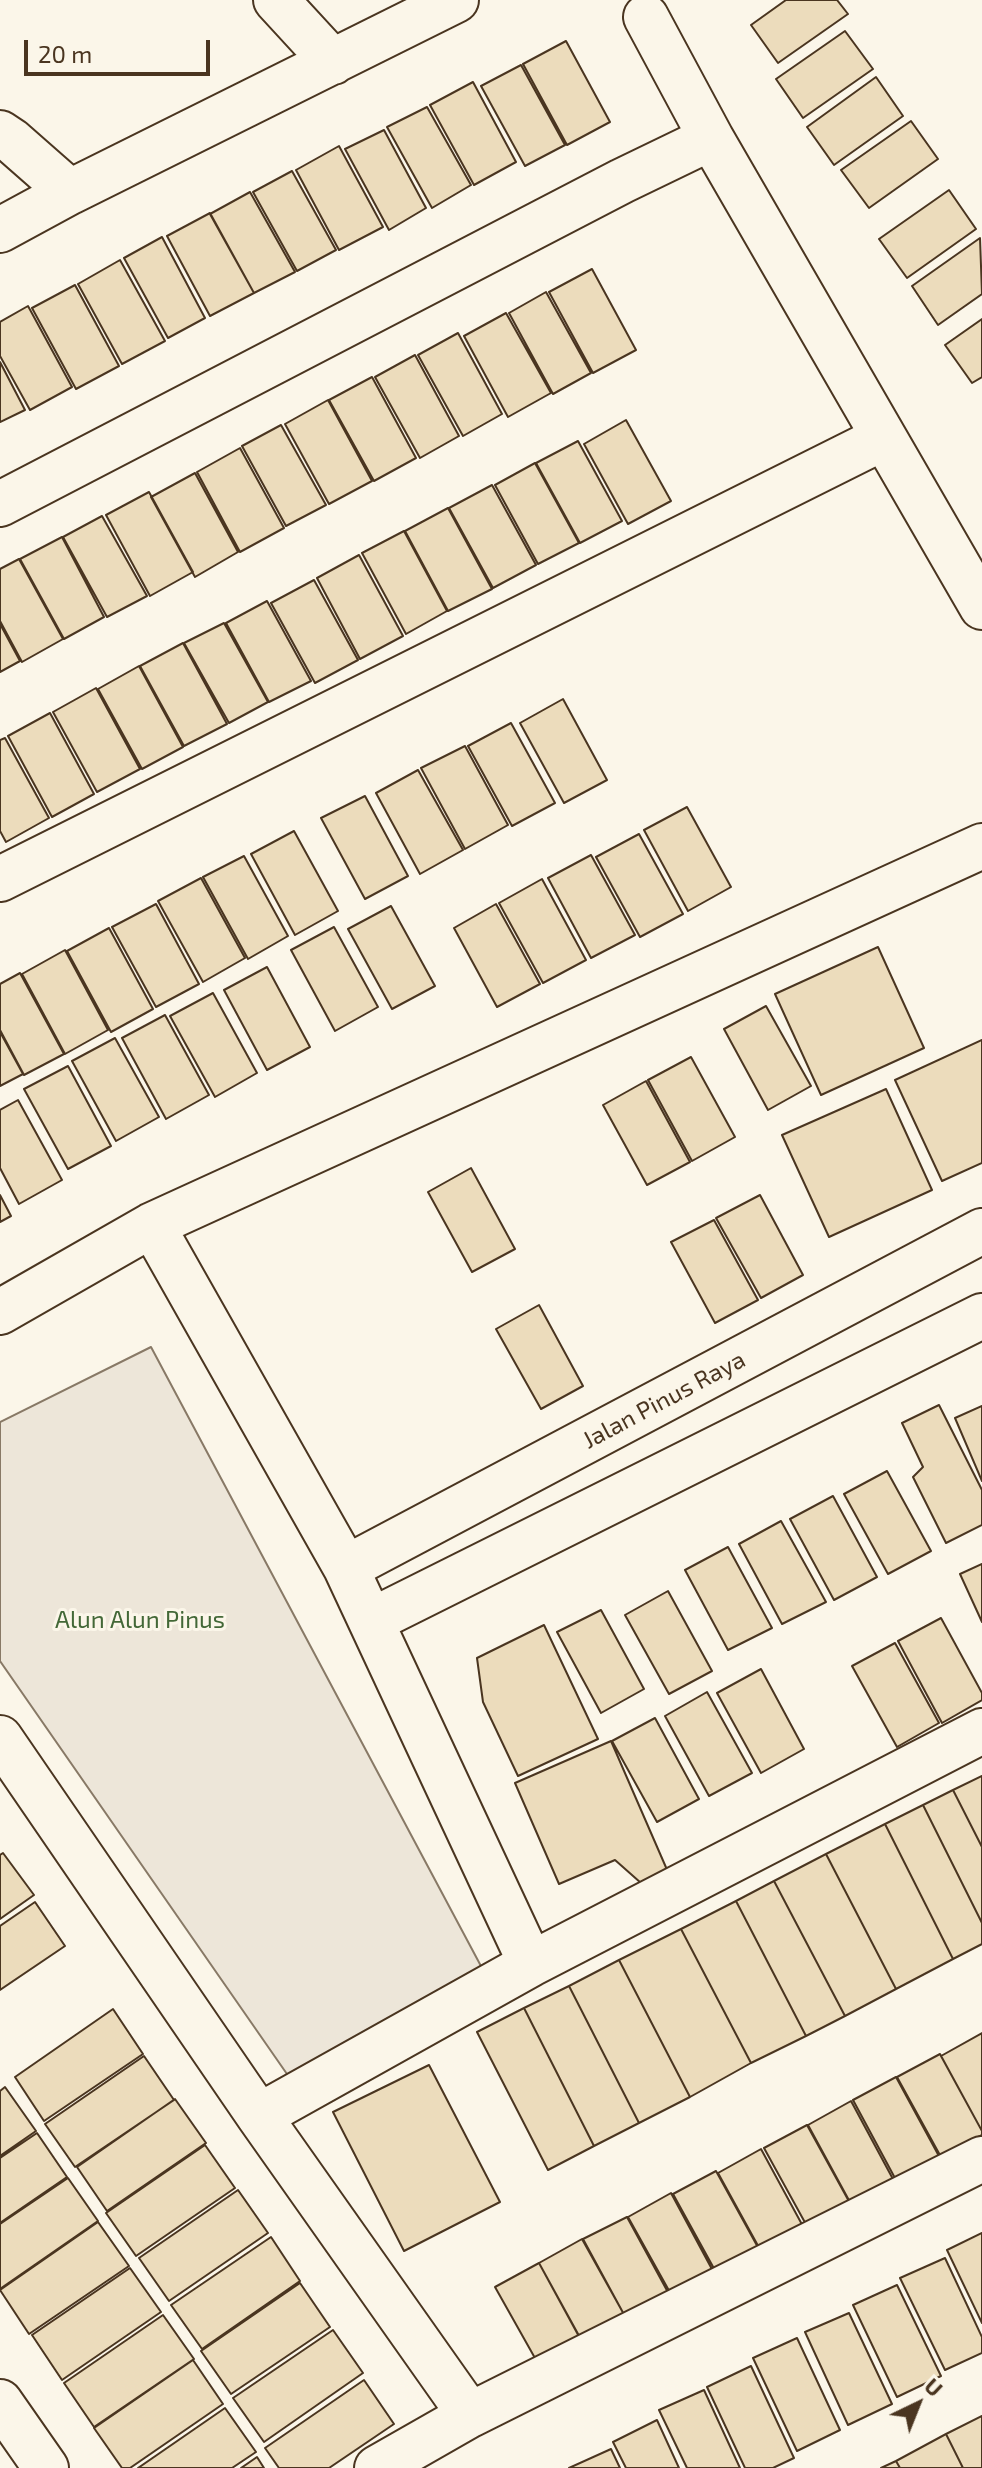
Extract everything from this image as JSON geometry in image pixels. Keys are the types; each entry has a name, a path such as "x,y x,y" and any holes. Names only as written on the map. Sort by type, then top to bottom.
{"street":[{"path":"276,0 333,62"},
{"path":"0,230 70,192 456,0"},
{"path":"646,17 711,138 982,607"},
{"path":"0,133 70,192"},
{"path":"0,504 622,181 711,138"},
{"path":"0,879 883,438"},
{"path":"0,1312 152,1225 982,846"},
{"path":"152,1225 346,1568 531,1964"},
{"name":"Jalan Pinus Raya","path":"346,1568 982,1231"},
{"path":"371,1621 982,1316"},
{"path":"259,2116 531,1964 982,1731"},
{"path":"0,1738 259,2116 470,2415"},
{"path":"377,2468 470,2415 982,2159"},
{"path":"0,2402 46,2468"}],"green space":[{"name":"Alun Alun Pinus","path":"151,1347 490,1983 296,2087 0,1661 0,1422"}],"building":[{"path":"786,0 837,0 848,14 778,63 751,25"},
{"path":"845,31 873,69 803,118 776,79"},
{"path":"566,41 610,122 567,145 523,64"},
{"path":"521,65 565,145 525,166 481,86"},
{"path":"876,77 903,116 834,165 807,127"},
{"path":"473,82 516,162 474,185 430,105"},
{"path":"427,107 471,185 432,208 387,127"},
{"path":"911,121 938,159 869,208 841,170"},
{"path":"384,130 426,208 389,230 345,149"},
{"path":"339,146 383,227 339,250 296,170"},
{"path":"292,171 336,250 297,271 253,192"},
{"path":"949,190 976,229 907,278 879,239"},
{"path":"250,192 295,272 254,293 210,214"},
{"path":"210,213 254,293 210,316 167,236"},
{"path":"162,237 205,318 168,338 124,258"},
{"path":"980,238 982,294 938,325 912,286"},
{"path":"120,260 165,341 122,364 78,284"},
{"path":"592,269 636,350 593,373 549,292"},
{"path":"75,285 119,366 76,389 32,308"},
{"path":"546,292 591,373 553,394 509,313"},
{"path":"28,306 72,387 30,410 0,356 0,322"},
{"path":"506,313 551,393 508,417 464,336"},
{"path":"982,319 982,377 972,383 945,345"},
{"path":"458,333 502,414 463,436 418,355"},
{"path":"415,355 459,436 420,458 375,377"},
{"path":"0,362 25,410 0,422"},
{"path":"372,377 416,458 374,481 329,400"},
{"path":"328,400 372,481 329,504 285,424"},
{"path":"626,420 671,501 628,524 584,444"},
{"path":"281,425 326,505 286,526 242,446"},
{"path":"578,441 622,521 580,543 536,463"},
{"path":"240,448 284,528 240,552 197,472"},
{"path":"535,463 579,543 538,564 495,485"},
{"path":"195,473 238,552 195,577 151,497"},
{"path":"492,485 536,565 493,588 449,508"},
{"path":"149,492 193,572 150,596 106,515"},
{"path":"448,508 492,589 448,611 405,531"},
{"path":"102,516 147,596 107,617 63,537"},
{"path":"404,531 447,611 406,634 362,553"},
{"path":"62,537 104,617 64,639 20,559"},
{"path":"359,555 403,636 360,659 317,578"},
{"path":"19,559 63,639 22,662 0,621 0,569"},
{"path":"314,580 358,660 315,683 271,603"},
{"path":"267,601 311,681 269,702 226,623"},
{"path":"224,623 268,702 229,723 184,643"},
{"path":"0,624 20,661 0,672"},
{"path":"183,643 227,724 184,746 140,666"},
{"path":"139,666 183,747 142,769 98,689"},
{"path":"96,688 140,769 97,792 53,712"},
{"path":"563,699 607,780 564,803 520,723"},
{"path":"50,713 94,794 52,817 8,736"},
{"path":"511,723 555,803 512,826 468,746"},
{"path":"5,738 49,818 6,842 0,831 0,740"},
{"path":"465,746 508,825 465,849 421,768"},
{"path":"418,770 463,850 420,874 376,793"},
{"path":"365,796 408,876 365,899 321,818"},
{"path":"687,807 731,887 688,911 644,830"},
{"path":"294,831 338,911 295,935 251,854"},
{"path":"639,834 683,914 640,937 596,857"},
{"path":"591,855 635,935 591,958 548,878"},
{"path":"244,856 288,936 248,959 203,877"},
{"path":"201,878 245,958 203,982 158,901"},
{"path":"542,879 586,960 543,983 499,903"},
{"path":"156,904 199,984 156,1007 112,927"},
{"path":"496,904 540,984 497,1007 454,928"},
{"path":"391,906 435,986 392,1009 348,929"},
{"path":"334,927 378,1007 335,1031 291,950"},
{"path":"109,928 153,1009 111,1032 67,951"},
{"path":"878,947 924,1048 821,1095 775,994"},
{"path":"65,950 108,1030 65,1054 22,974"},
{"path":"267,967 310,1047 267,1070 224,990"},
{"path":"20,973 64,1054 24,1075 0,1030 0,984"},
{"path":"213,993 257,1073 215,1097 170,1016"},
{"path":"766,1006 811,1086 768,1110 724,1029"},
{"path":"165,1015 209,1095 166,1119 122,1038"},
{"path":"0,1032 23,1074 0,1086"},
{"path":"115,1038 159,1117 116,1141 72,1061"},
{"path":"982,1040 982,1163 942,1181 895,1080"},
{"path":"691,1057 735,1137 692,1161 648,1080"},
{"path":"68,1066 111,1146 68,1169 24,1089"},
{"path":"646,1081 690,1162 647,1185 603,1105"},
{"path":"886,1089 932,1190 829,1237 782,1135"},
{"path":"18,1100 62,1180 19,1204 0,1168 0,1110"},
{"path":"471,1168 515,1249 472,1272 428,1192"},
{"path":"0,1195 11,1216 0,1222"},
{"path":"760,1195 803,1275 761,1298 716,1218"},
{"path":"714,1220 758,1300 715,1323 671,1242"},
{"path":"539,1305 583,1386 541,1409 496,1329"},
{"path":"939,1405 982,1490 982,1525 946,1543 913,1477 923,1467 902,1423"},
{"path":"982,1406 982,1481 955,1418"},
{"path":"887,1471 931,1551 888,1574 844,1494"},
{"path":"833,1496 877,1577 834,1600 790,1519"},
{"path":"781,1521 826,1602 782,1624 739,1544"},
{"path":"728,1547 772,1628 728,1650 685,1570"},
{"path":"982,1564 982,1622 960,1574"},
{"path":"668,1591 712,1671 669,1694 625,1615"},
{"path":"601,1610 644,1689 601,1713 557,1632"},
{"path":"941,1618 982,1693 982,1700 942,1723 898,1641"},
{"path":"544,1625 598,1739 518,1776 483,1702 477,1658"},
{"path":"895,1643 939,1723 897,1747 852,1666"},
{"path":"761,1669 804,1749 761,1773 717,1693"},
{"path":"707,1692 752,1773 709,1796 665,1716"},
{"path":"655,1718 699,1799 657,1822 612,1741"},
{"path":"611,1741 668,1872 641,1883 615,1860 559,1884 515,1783"},
{"path":"982,1776 982,1847 953,1790"},
{"path":"953,1790 982,1847 982,1923 923,1805"},
{"path":"923,1805 982,1923 982,1944 953,1959 885,1824"},
{"path":"885,1824 953,1959 896,1989 826,1854"},
{"path":"3,1853 34,1895 0,1919 0,1855"},
{"path":"826,1854 896,1989 845,2016 774,1881"},
{"path":"774,1881 845,2016 806,2036 736,1901"},
{"path":"736,1901 806,2036 751,2063 681,1929"},
{"path":"35,1902 65,1946 0,1990 0,1926"},
{"path":"681,1929 751,2063 690,2097 619,1960"},
{"path":"619,1960 690,2097 639,2123 569,1986"},
{"path":"569,1986 639,2123 594,2146 524,2008"},
{"path":"524,2008 594,2146 548,2170 477,2032"},
{"path":"113,2009 143,2054 44,2121 15,2077"},
{"path":"982,2033 982,2131 941,2056"},
{"path":"940,2054 982,2131 982,2135 941,2157 897,2077"},
{"path":"144,2056 174,2100 75,2167 45,2124"},
{"path":"429,2065 500,2202 404,2251 333,2112"},
{"path":"896,2077 940,2158 896,2180 853,2100"},
{"path":"5,2087 36,2131 0,2156 0,2091"},
{"path":"175,2099 206,2143 107,2211 77,2167"},
{"path":"851,2101 894,2181 851,2204 808,2125"},
{"path":"807,2125 851,2205 808,2228 764,2148"},
{"path":"37,2133 67,2177 0,2223 0,2158"},
{"path":"205,2145 235,2188 136,2256 106,2213"},
{"path":"761,2149 805,2230 762,2253 718,2173"},
{"path":"716,2171 760,2251 717,2274 673,2194"},
{"path":"68,2178 98,2221 0,2289 0,2224"},
{"path":"238,2190 268,2233 169,2301 139,2258"},
{"path":"671,2193 714,2273 672,2296 628,2217"},
{"path":"627,2217 670,2296 627,2320 583,2239"},
{"path":"98,2222 129,2266 29,2334 0,2290"},
{"path":"982,2233 982,2323 947,2250"},
{"path":"271,2237 300,2281 202,2349 171,2305"},
{"path":"582,2239 626,2318 582,2342 539,2263"},
{"path":"945,2258 982,2337 982,2353 945,2370 900,2278"},
{"path":"539,2263 583,2343 540,2367 495,2287"},
{"path":"130,2268 161,2312 62,2380 32,2335"},
{"path":"300,2283 330,2327 231,2394 201,2351"},
{"path":"897,2285 941,2376 897,2397 853,2305"},
{"path":"849,2313 892,2404 848,2425 805,2332"},
{"path":"163,2315 194,2359 94,2427 64,2383"},
{"path":"333,2330 363,2373 264,2442 233,2398"},
{"path":"797,2338 840,2430 797,2451 753,2358"},
{"path":"193,2360 223,2404 130,2468 122,2468 94,2428"},
{"path":"751,2366 794,2458 773,2468 745,2468 707,2387"},
{"path":"364,2380 394,2424 329,2468 279,2468 265,2448"},
{"path":"704,2390 740,2468 687,2468 659,2410"},
{"path":"225,2408 256,2452 232,2468 138,2468"},
{"path":"982,2416 982,2468 963,2468 946,2434"},
{"path":"657,2420 679,2468 626,2468 613,2442"},
{"path":"946,2434 963,2468 900,2468 896,2461"},
{"path":"611,2449 620,2468 569,2468"},
{"path":"257,2457 264,2468 241,2468"},
{"path":"896,2461 900,2468 881,2468"}]}
